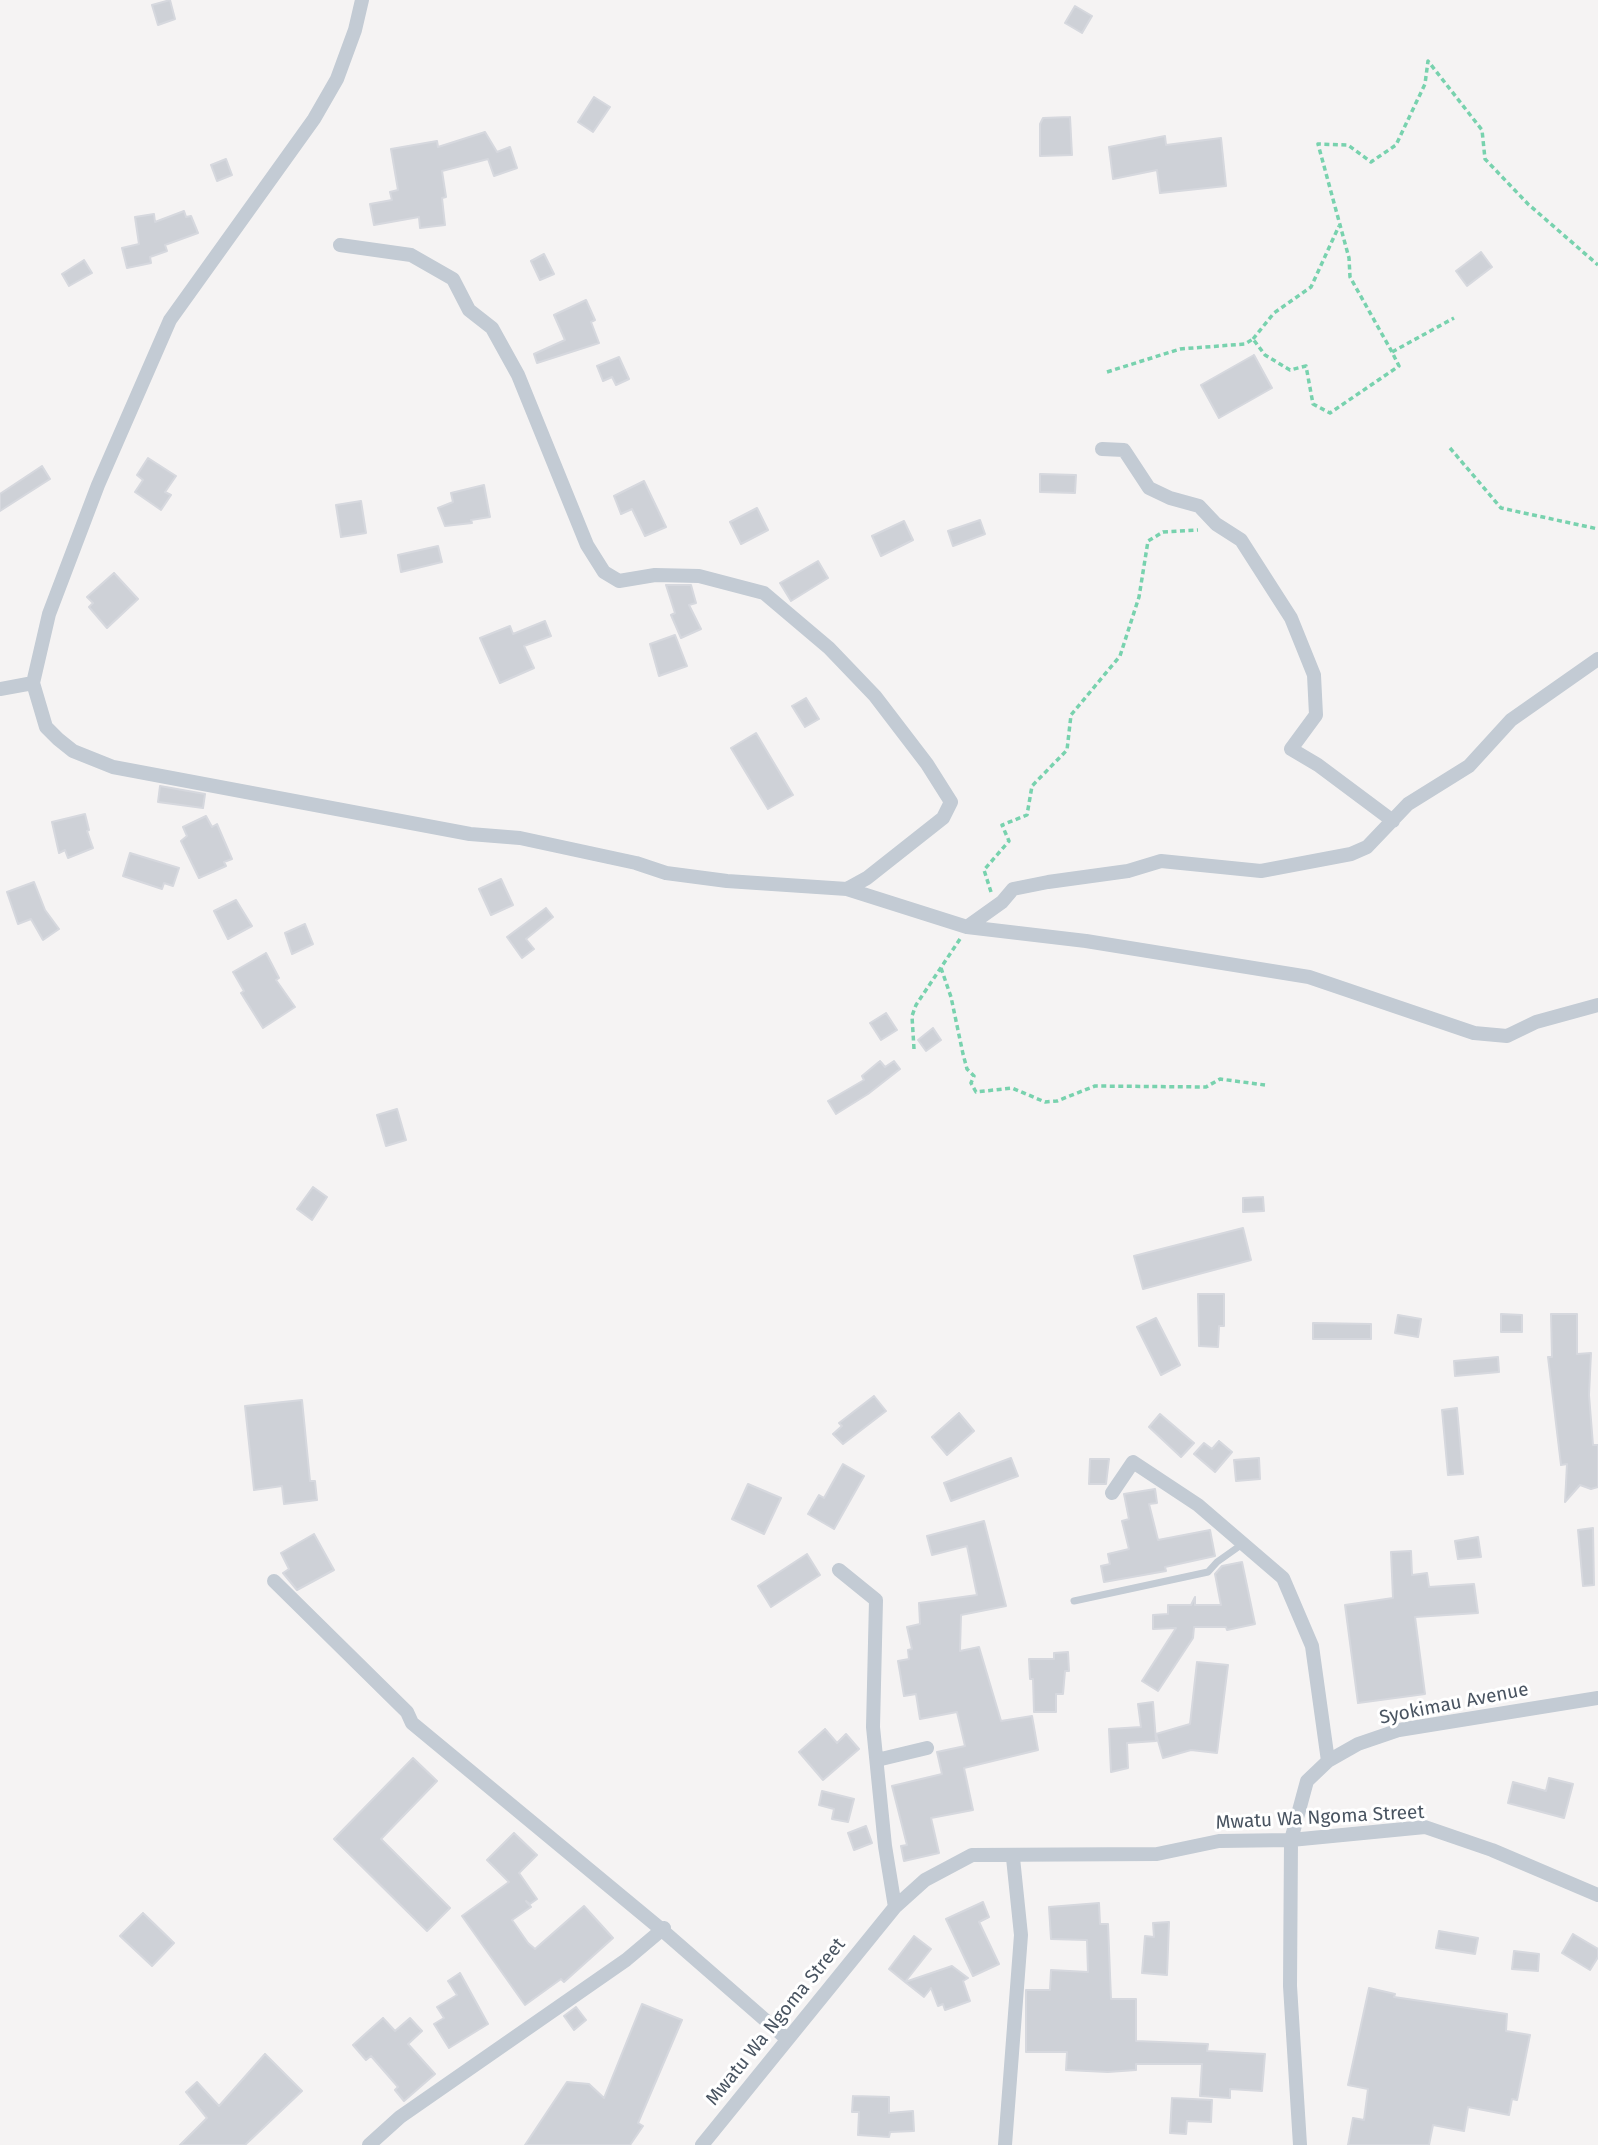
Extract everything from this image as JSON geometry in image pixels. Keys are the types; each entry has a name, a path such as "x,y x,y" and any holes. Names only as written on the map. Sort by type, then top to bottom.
{"street":[{"path":"362,0 355,30 337,79 271,183 206,266 170,320 98,485 49,614 33,683 46,727 58,739 80,754 113,767 470,834 520,838 636,863 666,873 727,881 847,889 967,927 1086,941 1309,977 1474,1033 1507,1036 1536,1022 1598,1004"},
{"path":"340,245 411,255 453,279 469,310 492,328 519,375 587,545 604,572 619,581 655,575 699,576 764,593 837,656 875,696 927,764 951,802 943,818 867,878 847,889"},
{"path":"1102,449 1124,450 1149,488 1170,498 1199,506 1216,524 1241,540 1292,618 1314,675 1316,715 1291,749 1393,821"},
{"path":"967,927 1002,902 1013,889 1128,871 1161,861 1261,870 1351,854 1367,847 1408,804 1469,766 1511,720 1558,684 1598,659"},
{"path":"0,689 33,683"},
{"path":"1112,1493 1133,1462 1198,1505 1241,1545 1283,1578 1312,1646 1328,1761"},
{"path":"839,1570 876,1600 873,1727 895,1907"},
{"path":"274,1581 407,1712 412,1723 663,1929 787,2039"},
{"name":"Syokimau Avenue","path":"1300,2145 1290,1986 1291,1840 1307,1780 1328,1761 1358,1744 1399,1730 1598,1698"},
{"path":"877,1760 927,1748"},
{"name":"Mwatu Wa Ngoma Street","path":"702,2145 895,1907 925,1880 972,1855 1013,1858 1157,1854 1219,1841 1291,1840 1425,1827 1492,1850 1598,1895"},
{"path":"1005,2145 1021,1935 1013,1858"},
{"path":"369,2145 400,2117 626,1960 663,1929"}],"lane":[{"path":"1074,1601 1208,1572 1241,1545"}],"path":[{"path":"1253,339 1265,355 1290,370 1306,366 1313,404 1330,413 1399,366 1350,276 1349,258 1318,144 1348,145 1371,162 1396,145 1425,84 1428,61 1482,130 1485,159 1528,204 1598,265"},
{"path":"1107,372 1180,349 1245,344 1253,339 1274,313 1311,287 1340,224"},
{"path":"1392,352 1454,318"},
{"path":"1450,448 1501,508 1598,529"},
{"path":"1002,902 988,888 984,870 1009,841 1002,825 1027,815 1032,786 1067,750 1068,720 1120,656 1139,597 1148,541 1157,534 1179,529 1205,530"},
{"path":"914,1049 912,1016 916,1004 967,927"},
{"path":"941,968 951,997 967,1069 974,1076 971,1083 976,1092 1012,1088 1045,1102 1057,1101 1095,1086 1206,1087 1220,1079 1265,1084"}],"building":[{"path":"170,0 175,19 158,25 152,5"},
{"path":"1075,6 1092,16 1082,33 1065,23"},
{"path":"594,97 610,107 593,132 578,122"},
{"path":"1070,117 1072,155 1040,156 1040,124 1043,118"},
{"path":"485,132 497,152 510,147 517,168 494,176 488,159 442,171 446,197 442,198 445,225 420,228 419,217 374,225 370,204 392,200 390,192 398,190 391,149 437,141 438,147"},
{"path":"1165,136 1166,145 1221,138 1226,186 1160,193 1157,170 1113,179 1109,147"},
{"path":"226,159 232,175 217,181 211,165"},
{"path":"184,211 186,217 191,216 198,233 165,245 167,251 150,257 151,263 127,268 122,248 139,244 135,217 154,214 155,222"},
{"path":"1481,252 1492,267 1467,286 1456,271"},
{"path":"544,254 554,274 540,280 531,261"},
{"path":"84,260 92,273 69,286 62,274"},
{"path":"586,300 595,320 591,322 599,343 537,363 534,354 565,340 554,315"},
{"path":"1254,355 1272,388 1219,418 1201,385"},
{"path":"619,357 629,379 616,385 612,377 603,381 597,366"},
{"path":"148,458 176,476 165,492 171,495 161,510 135,492 143,480 137,475"},
{"path":"42,466 50,479 0,511 0,494"},
{"path":"1040,474 1076,475 1075,493 1040,492"},
{"path":"644,481 666,527 645,536 632,509 621,514 614,496"},
{"path":"484,485 490,517 471,520 472,523 445,526 438,508 453,502 451,493"},
{"path":"361,501 366,533 341,537 336,505"},
{"path":"757,508 768,530 741,544 730,522"},
{"path":"980,520 985,534 953,546 948,531"},
{"path":"904,521 913,540 881,556 872,536"},
{"path":"438,546 442,562 401,572 398,555"},
{"path":"818,561 828,578 791,601 780,583"},
{"path":"114,573 138,599 107,628 89,607 93,603 87,597"},
{"path":"666,585 691,585 696,603 689,605 701,629 681,638 671,615 675,613"},
{"path":"545,621 551,636 524,646 534,668 500,683 480,638 510,626 513,634"},
{"path":"675,635 687,666 659,676 650,644"},
{"path":"806,698 819,719 805,727 792,706"},
{"path":"756,733 793,795 768,809 731,748"},
{"path":"160,786 205,794 203,808 158,802"},
{"path":"85,814 93,848 68,858 65,850 59,853 52,822"},
{"path":"206,816 212,827 217,824 232,859 224,862 226,866 199,878 181,841 187,836 183,827"},
{"path":"130,853 179,868 173,886 164,883 162,889 123,876"},
{"path":"501,879 513,905 491,915 479,889"},
{"path":"34,882 45,910 59,929 43,940 31,919 18,924 7,892"},
{"path":"236,900 252,926 228,939 214,911"},
{"path":"546,908 553,917 526,939 534,949 522,958 507,937"},
{"path":"305,924 313,944 292,954 285,933"},
{"path":"266,953 279,978 276,980 295,1007 263,1028 241,993 244,991 233,972"},
{"path":"886,1013 897,1030 881,1040 870,1023"},
{"path":"933,1028 941,1040 926,1051 918,1040"},
{"path":"880,1061 885,1067 894,1061 900,1069 836,1114 828,1101 864,1080 862,1076"},
{"path":"397,1109 406,1140 386,1146 377,1115"},
{"path":"313,1187 327,1197 312,1220 297,1209"},
{"path":"1263,1197 1264,1211 1243,1212 1243,1198"},
{"path":"1243,1228 1251,1260 1143,1289 1134,1256"},
{"path":"1198,1294 1224,1294 1224,1326 1219,1326 1218,1347 1199,1346"},
{"path":"1501,1314 1522,1315 1522,1332 1501,1332"},
{"path":"1551,1314 1577,1314 1577,1354 1591,1353 1589,1395 1593,1445 1598,1445 1598,1487 1591,1489 1580,1485 1565,1502 1567,1464 1561,1465 1548,1357 1552,1357"},
{"path":"1398,1315 1421,1319 1418,1337 1395,1333"},
{"path":"1156,1318 1180,1365 1161,1375 1137,1327"},
{"path":"1313,1323 1371,1324 1371,1339 1313,1339"},
{"path":"1498,1357 1499,1372 1455,1376 1454,1361"},
{"path":"874,1396 886,1411 843,1444 833,1434 842,1426 839,1423"},
{"path":"302,1400 310,1481 315,1481 317,1500 284,1504 282,1486 254,1490 245,1406"},
{"path":"1457,1408 1463,1474 1448,1475 1442,1410"},
{"path":"959,1413 974,1431 947,1455 932,1437"},
{"path":"1160,1414 1194,1443 1181,1457 1149,1427"},
{"path":"1219,1441 1232,1452 1215,1472 1194,1454 1204,1443 1212,1449"},
{"path":"1011,1458 1018,1476 951,1501 944,1483"},
{"path":"1259,1458 1260,1479 1236,1481 1234,1460"},
{"path":"1090,1459 1109,1459 1106,1484 1089,1484"},
{"path":"843,1464 864,1476 834,1529 808,1514 819,1495 824,1498"},
{"path":"748,1484 781,1498 764,1534 732,1519"},
{"path":"1155,1489 1157,1503 1149,1504 1158,1540 1210,1530 1215,1556 1165,1567 1166,1571 1104,1582 1101,1566 1110,1564 1108,1554 1129,1549 1122,1521 1129,1519 1124,1494"},
{"path":"984,1521 1006,1606 961,1615 960,1651 979,1647 1001,1721 1032,1716 1038,1750 964,1768 973,1810 931,1818 939,1853 904,1861 901,1846 907,1845 892,1786 942,1774 937,1752 965,1746 957,1712 920,1719 916,1694 904,1696 898,1661 909,1659 908,1650 912,1649 907,1627 920,1624 919,1603 977,1595 967,1546 932,1555 927,1536"},
{"path":"1593,1528 1594,1585 1583,1586 1578,1530"},
{"path":"314,1534 334,1570 297,1590 283,1573 289,1569 281,1553"},
{"path":"1478,1537 1481,1557 1458,1559 1455,1541"},
{"path":"1411,1551 1412,1575 1427,1573 1429,1587 1474,1584 1478,1613 1415,1617 1425,1694 1358,1703 1345,1605 1393,1598 1391,1552"},
{"path":"807,1554 820,1575 771,1607 758,1586"},
{"path":"1242,1562 1255,1624 1227,1630 1226,1627 1194,1627 1193,1638 1158,1691 1142,1681 1176,1628 1153,1629 1153,1615 1168,1614 1168,1605 1191,1605 1195,1597 1195,1605 1221,1605 1215,1574 1222,1566"},
{"path":"1068,1652 1069,1671 1065,1671 1063,1694 1056,1694 1056,1712 1034,1712 1033,1679 1030,1679 1029,1659 1054,1659 1054,1653"},
{"path":"1197,1662 1228,1665 1217,1753 1191,1750 1163,1758 1156,1734 1190,1724"},
{"path":"1153,1702 1156,1741 1127,1743 1128,1768 1111,1772 1109,1729 1141,1727 1138,1704"},
{"path":"825,1729 837,1743 846,1734 859,1749 823,1780 799,1752"},
{"path":"413,1758 437,1781 381,1839 450,1908 427,1931 334,1839"},
{"path":"1549,1778 1573,1784 1564,1818 1508,1803 1513,1782 1546,1791"},
{"path":"822,1791 854,1799 848,1822 832,1819 834,1809 819,1805"},
{"path":"866,1826 872,1843 854,1850 848,1833"},
{"path":"514,1833 537,1855 519,1873 537,1899 530,1904 526,1901 531,1907 512,1920 528,1943 535,1949 584,1906 613,1938 564,1982 561,1979 525,2005 462,1916 509,1882 487,1860"},
{"path":"983,1902 989,1917 979,1922 999,1964 973,1976 946,1919"},
{"path":"1099,1903 1100,1924 1108,1924 1111,1999 1136,1999 1136,2041 1208,2044 1207,2051 1265,2054 1262,2091 1230,2089 1230,2098 1200,2096 1202,2064 1136,2064 1136,2070 1108,2072 1066,2070 1067,2052 1026,2052 1026,1990 1050,1990 1051,1970 1088,1972 1087,1940 1051,1939 1049,1907"},
{"path":"143,1913 174,1943 152,1966 120,1936"},
{"path":"1169,1922 1167,1975 1142,1973 1145,1936 1154,1937 1153,1923"},
{"path":"1439,1931 1478,1938 1475,1954 1436,1948"},
{"path":"1573,1934 1598,1949 1598,1957 1590,1970 1562,1953"},
{"path":"914,1936 931,1949 905,1982 889,1969"},
{"path":"1514,1951 1539,1954 1538,1971 1512,1969"},
{"path":"952,1966 968,1978 963,1981 970,2001 945,2010 943,2004 938,2006 931,1988 924,1997 905,1982"},
{"path":"460,1973 488,2024 449,2048 434,2024 444,2018 437,2007 457,1995 448,1981"},
{"path":"1369,1988 1395,1994 1394,1997 1507,2014 1506,2031 1530,2035 1517,2100 1512,2099 1509,2115 1468,2107 1464,2131 1433,2125 1429,2145 1348,2145 1353,2118 1364,2120 1368,2089 1348,2085"},
{"path":"642,2004 682,2020 638,2123 643,2126 630,2145 525,2145 567,2082 589,2084 604,2098"},
{"path":"576,2007 586,2020 574,2030 564,2016"},
{"path":"383,2018 395,2031 410,2018 422,2031 408,2044 435,2074 404,2101 395,2090 398,2087 371,2056 366,2060 353,2045"},
{"path":"265,2054 302,2091 245,2145 180,2145 207,2118 186,2092 197,2082 219,2106"},
{"path":"853,2096 889,2097 889,2113 913,2111 914,2131 890,2132 889,2137 858,2135 859,2112 852,2112"},
{"path":"1172,2098 1212,2100 1211,2122 1187,2121 1186,2134 1170,2133"}]}
